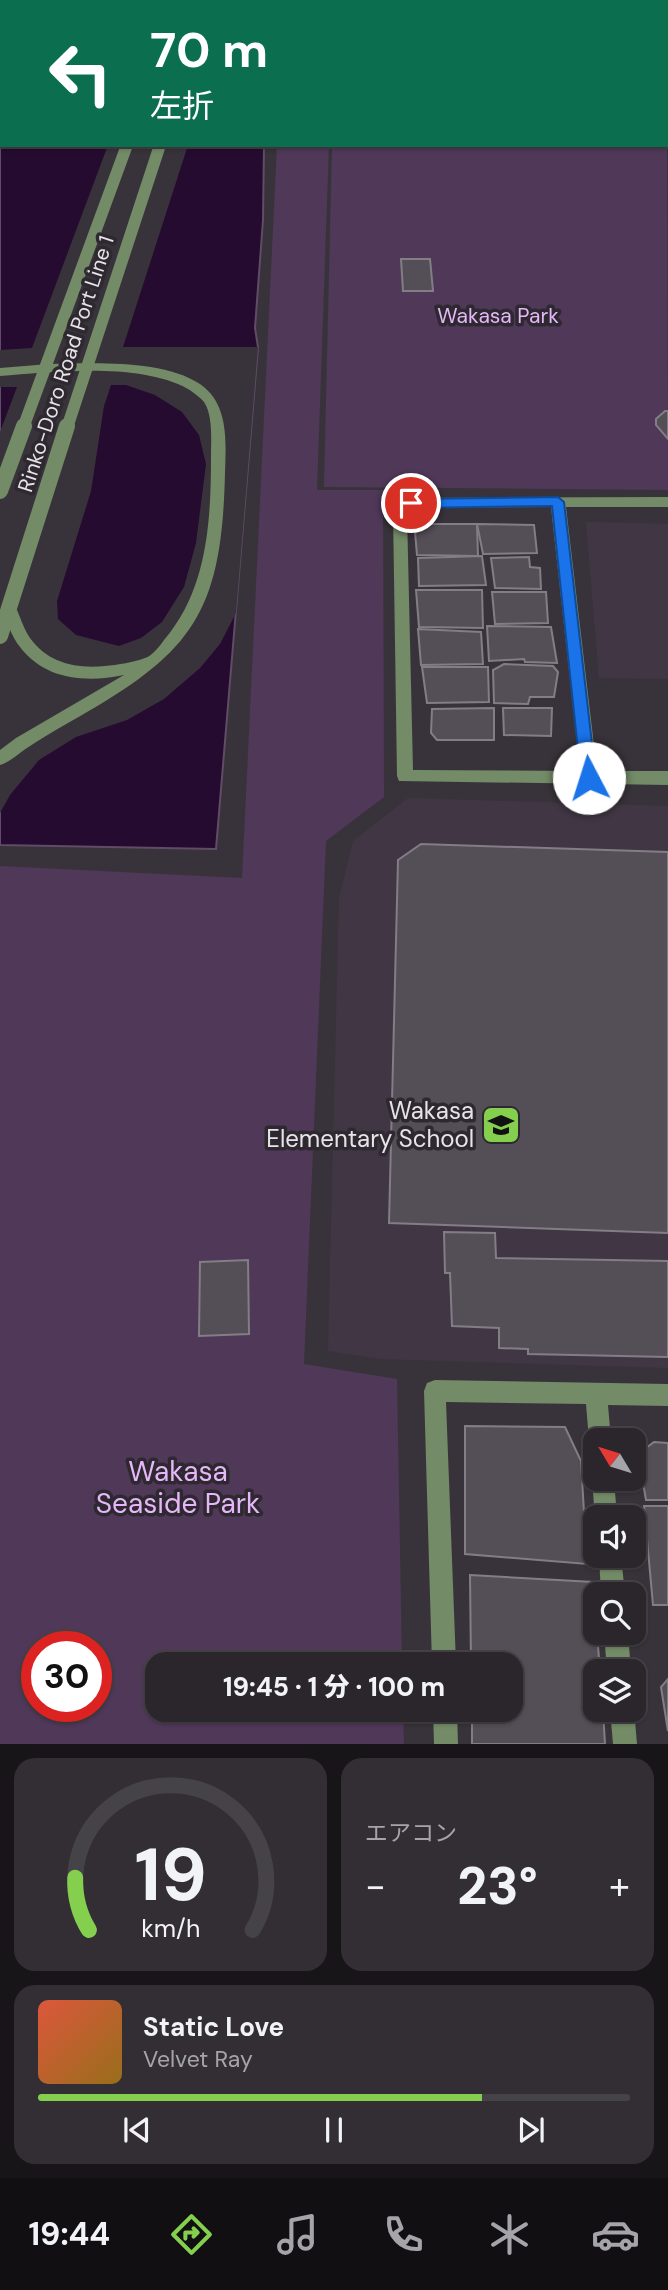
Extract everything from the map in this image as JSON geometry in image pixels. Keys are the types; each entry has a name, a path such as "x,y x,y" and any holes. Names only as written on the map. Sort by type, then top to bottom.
{"street":[{"name":"Rinko-Doro Road Port Line 1","path":"0,491 126,147"},
{"name":"Rinko-Doro Road Port Line 1","path":"0,636 41,513 73,403 159,147"},
{"path":"0,372 127,369 167,374 192,384 211,401 220,451 215,520 203,592 181,632 156,658 112,691 46,725 0,760"},
{"path":"558,502 589,778"},
{"path":"668,502 411,503 400,511 405,776 668,778"},
{"path":"9,608 24,642 39,657 62,668 80,674 108,673 156,658"},
{"path":"444,1652 435,1391 668,1395"},
{"path":"596,1393 599,1428"},
{"path":"445,1722 446,1744"},
{"path":"623,1722 625,1744"}],"shaded area":[{"path":"0,147 264,147 263,220 255,328 258,347 216,849 0,845"},
{"path":"586,522 668,524 668,679 599,678"},
{"name":"Wakasa Elementary School","path":"408,798 668,806 668,1368 381,1359 328,1351 339,898 353,841"}],"green space":[{"name":"Wakasa Seaside Park","path":"277,147 329,147 317,490 383,490 384,797 326,841 304,1364 397,1379 402,1652 145,1652 145,1722 403,1722 404,1744 0,1744 0,866 242,878"},
{"name":"Wakasa Park","path":"332,147 667,147 668,490 324,487"}],"pier":[{"path":"107,147 187,147 123,347 258,347 236,613 220,644 200,668 164,699 127,720 76,737 39,760 10,795 0,813 0,432 17,387 0,387 0,350 32,348","holes":["111,385 126,385 155,395 182,412 199,435 206,464 196,543 184,587 162,622 141,638 119,646 76,635 58,619 57,601 91,491 104,406"]}],"building":[{"path":"401,259 430,259 433,291 403,291"},
{"path":"668,411 668,439 656,425 656,419"},
{"path":"432,524 477,524 478,556 417,555 415,532"},
{"path":"477,524 534,525 537,553 483,554"},
{"path":"482,556 486,585 419,586 418,558"},
{"path":"529,557 530,567 540,568 541,589 495,588 491,558"},
{"path":"416,590 482,590 483,628 419,627"},
{"path":"492,592 546,592 548,623 495,624"},
{"path":"487,626 551,627 557,663 525,662 524,659 489,661"},
{"path":"418,629 481,632 483,664 421,665"},
{"path":"504,664 553,666 558,672 554,697 530,697 528,704 494,703 493,670"},
{"path":"422,667 488,667 489,702 427,703"},
{"path":"494,708 494,740 437,740 431,733 432,709"},
{"path":"503,708 552,708 551,736 504,735"},
{"path":"421,844 668,852 668,1233 389,1223 398,860"},
{"path":"444,1232 495,1233 496,1258 668,1261 668,1357 528,1354 528,1349 499,1348 499,1328 452,1326 450,1273 445,1273"},
{"path":"248,1260 249,1334 199,1336 200,1262"},
{"path":"465,1426 565,1427 581,1461 583,1564 465,1554"},
{"path":"654,1442 668,1443 668,1500 646,1500 646,1448"},
{"path":"646,1506 668,1506 668,1605 653,1605"},
{"path":"470,1575 593,1582 583,1582 583,1645 598,1645 599,1659 583,1659 583,1722 604,1722 605,1744 472,1744 472,1722 523,1722 523,1652 471,1652"},
{"path":"668,1679 668,1731 661,1687"}],"place":[{"name":"Wakasa Elementary School","path":"501,1125"}],"route":[{"path":"411,503 558,502 589,778"}]}
